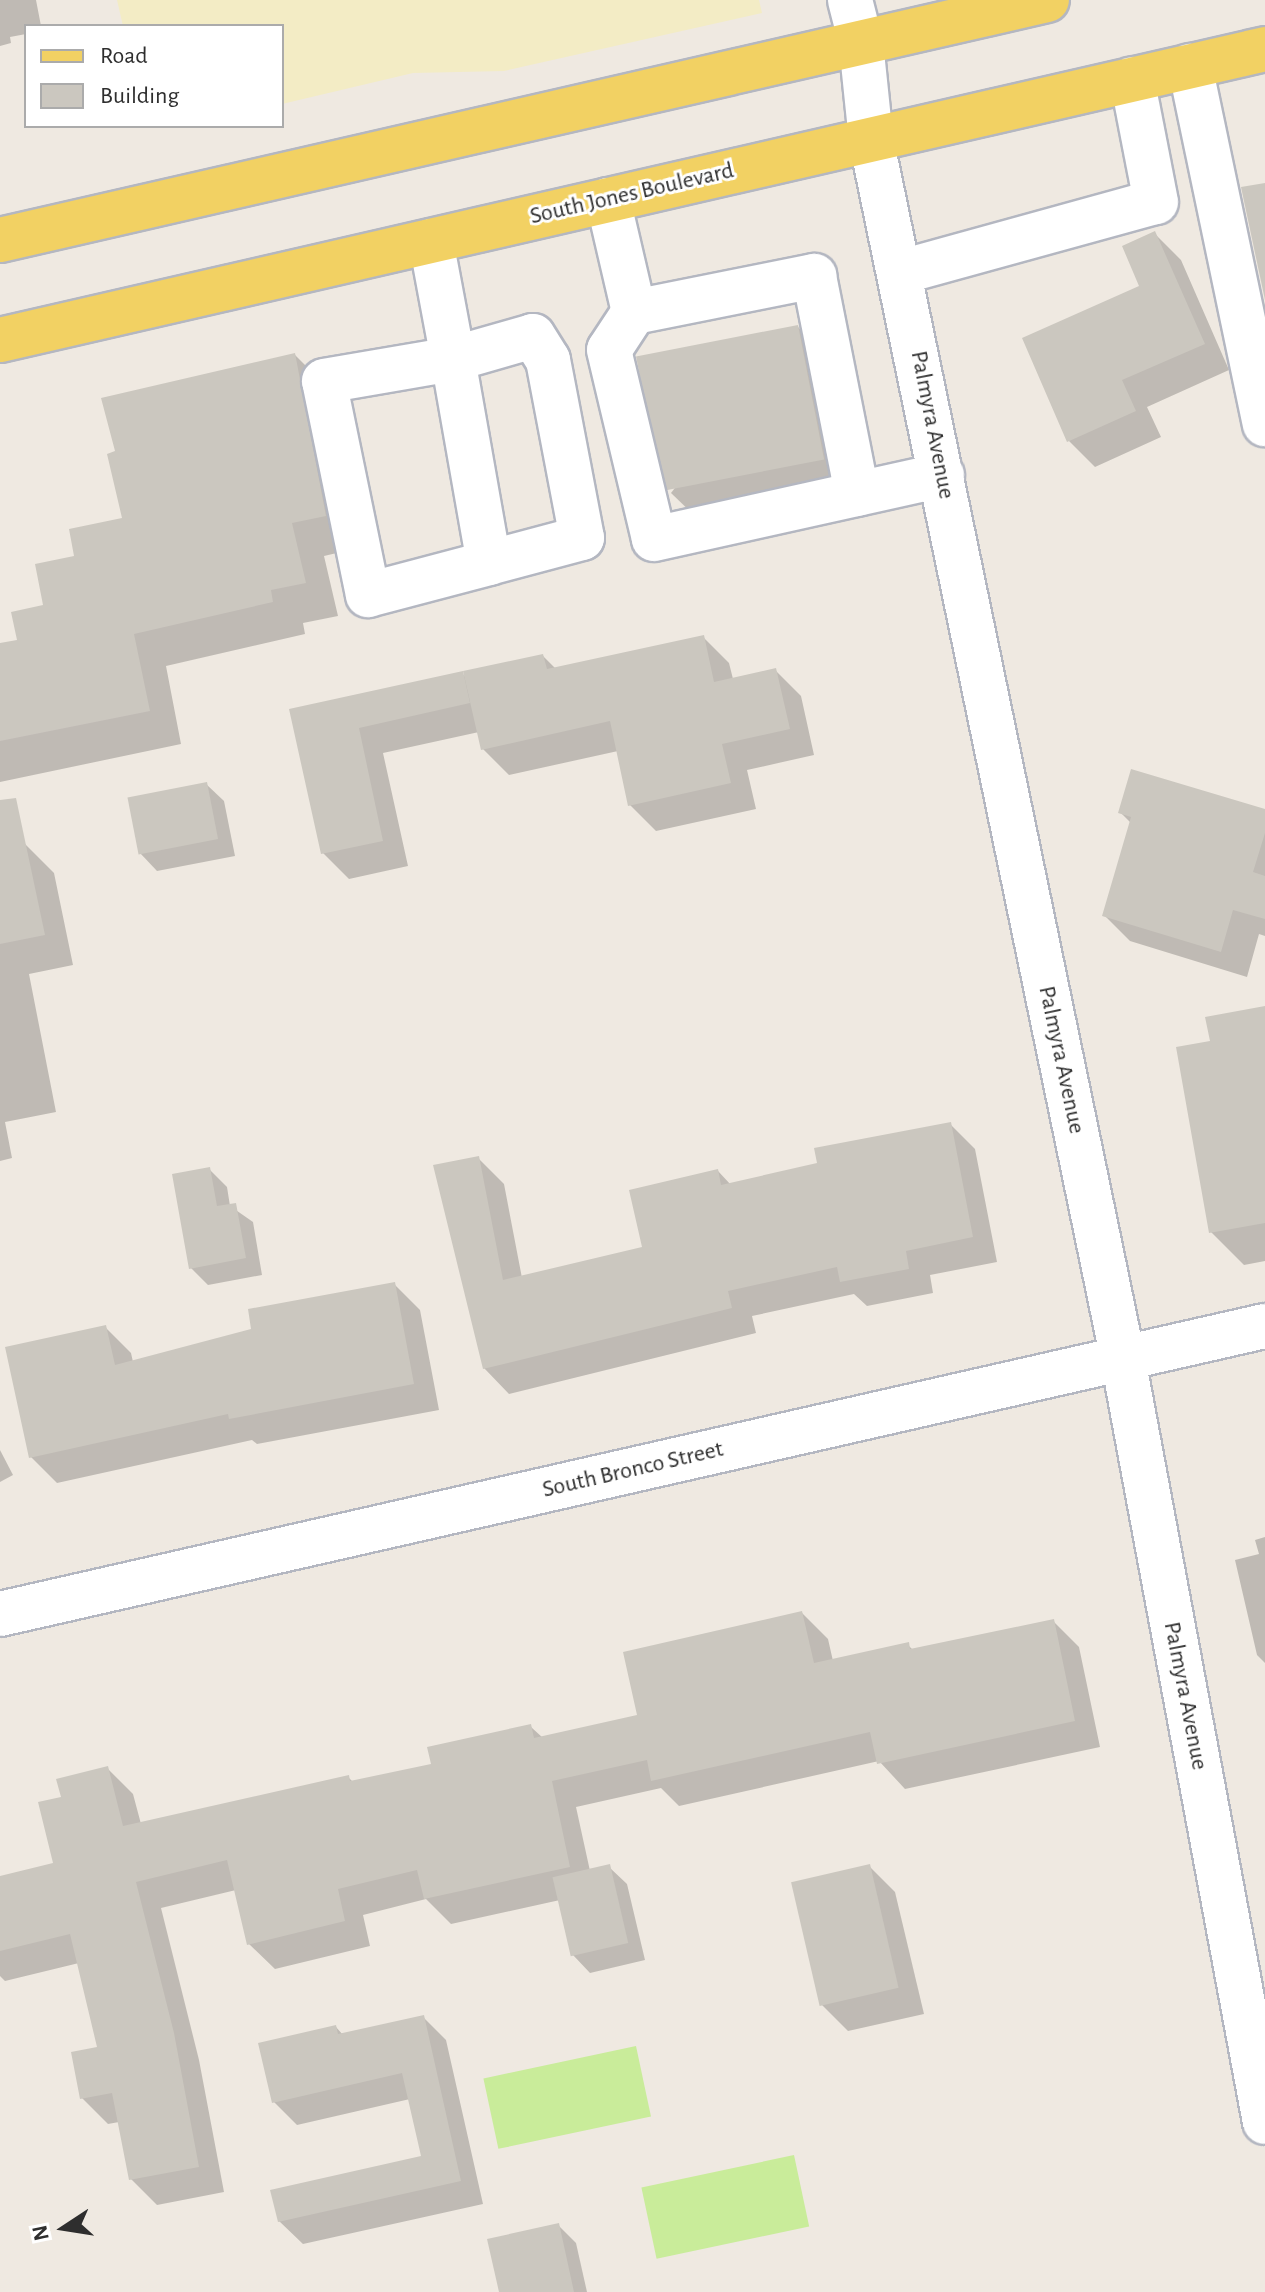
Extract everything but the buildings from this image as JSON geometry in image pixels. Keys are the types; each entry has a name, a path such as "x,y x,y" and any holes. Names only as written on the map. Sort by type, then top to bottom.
{"main road":[{"path":"0,240 1047,0"},
{"name":"South Jones Boulevard","path":"0,340 1265,49"}],"street":[{"name":"Palmyra Avenue","path":"850,0 861,43 871,139 901,272 1123,1359 1265,2122"},
{"path":"1190,66 1265,424"},
{"path":"901,272 1156,202 1132,79"},
{"path":"608,200 634,312"},
{"path":"431,241 489,563"},
{"path":"857,494 814,276 634,312 609,350 654,539 857,494 942,475"},
{"path":"533,336 548,360 582,538 489,563 368,595 324,381 453,359 533,336"},
{"name":"South Bronco Street","path":"0,1614 1265,1326"}],"sand":[{"path":"117,0 759,0 762,13 504,71 413,73 284,104 284,24 123,24"}],"green space":[{"path":"636,2046 651,2116 498,2149 483,2078"},
{"path":"794,2155 809,2226 657,2259 641,2187"}]}
